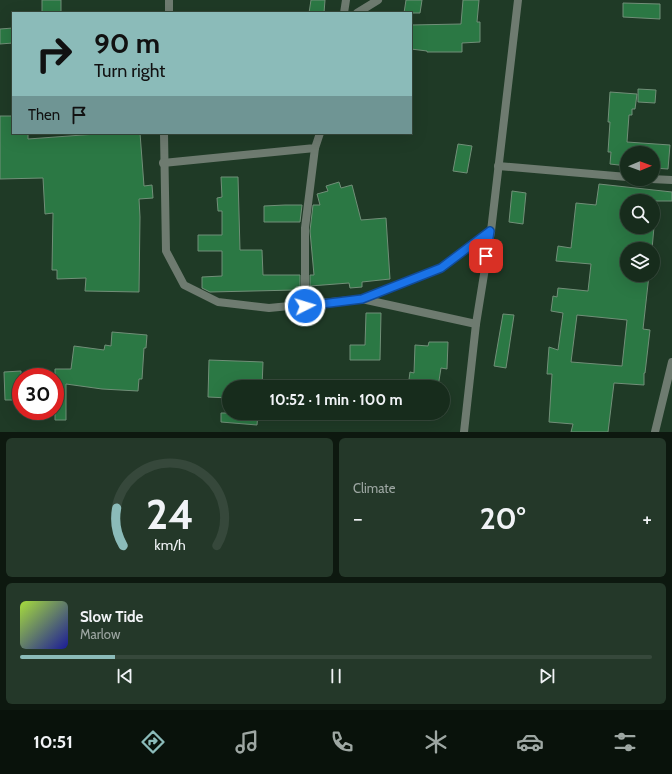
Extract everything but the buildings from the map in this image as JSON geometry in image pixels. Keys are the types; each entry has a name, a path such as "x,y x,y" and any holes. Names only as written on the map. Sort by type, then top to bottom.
{"street":[{"path":"169,0 169,12"},
{"path":"344,12 346,0"},
{"path":"359,12 378,0"},
{"path":"464,432 476,324 490,231 518,0"},
{"path":"164,134 166,251 184,285 218,302 269,308 305,306 362,299 441,268 490,231"},
{"path":"305,306 305,228 315,148 320,134"},
{"path":"164,163 315,148"},
{"path":"498,166 620,176"},
{"path":"660,179 672,180"},
{"path":"362,299 476,324"},
{"path":"655,432 672,362"}],"route":[{"path":"305,306 362,299 375,295 441,268 490,231 486,256"}]}
